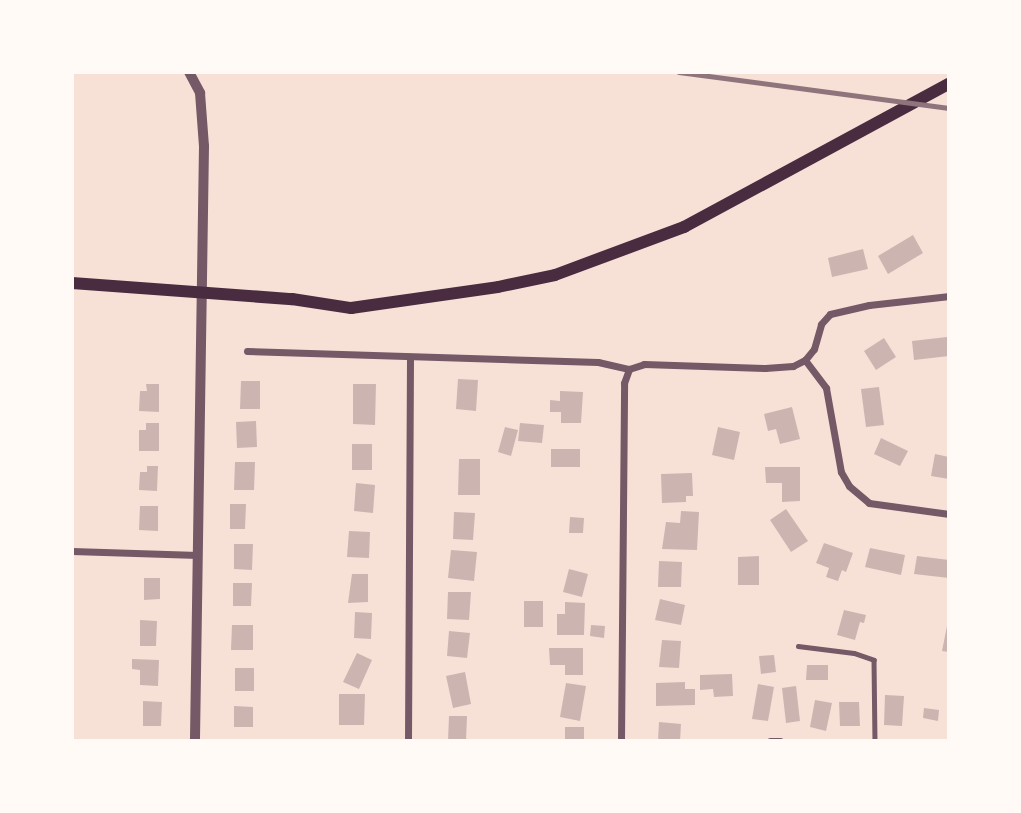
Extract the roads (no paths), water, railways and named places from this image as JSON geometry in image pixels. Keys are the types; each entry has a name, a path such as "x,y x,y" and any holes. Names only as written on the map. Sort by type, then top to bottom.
{"main road":[{"path":"72,284 292,299 351,308 498,287 555,275 684,227 949,84"}],"street":[{"path":"193,76 203,106 195,741"},
{"path":"247,351 598,362 629,369 645,364 765,368 793,366 805,360 814,349 821,324 830,314 869,304 949,296"},
{"path":"408,741 410,357"},
{"path":"805,360 821,376 826,388 841,472 849,486 870,503 949,514"},
{"path":"621,741 625,383 629,369"},
{"path":"72,551 198,555"},
{"path":"770,741 780,741"}],"lane":[{"path":"798,646 854,653 874,660 875,741"}],"railway":[{"path":"679,72 949,108"}]}
